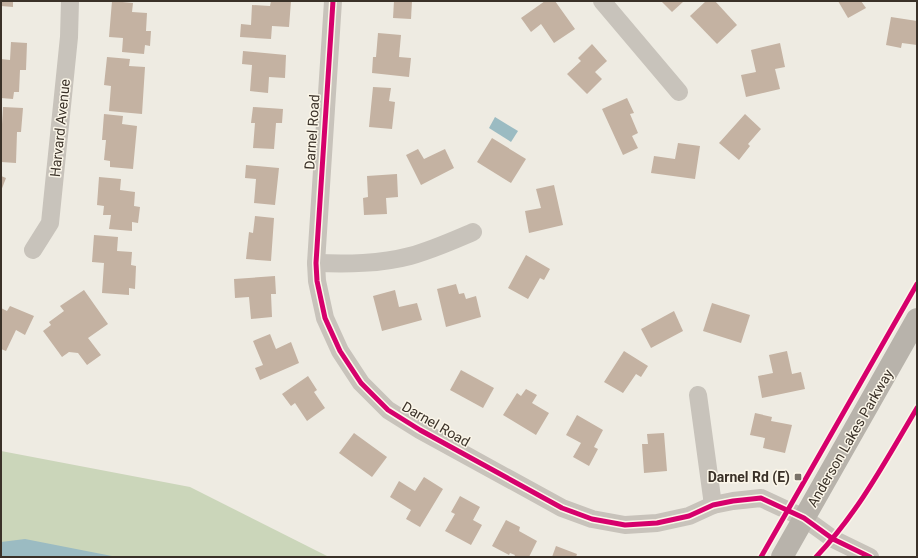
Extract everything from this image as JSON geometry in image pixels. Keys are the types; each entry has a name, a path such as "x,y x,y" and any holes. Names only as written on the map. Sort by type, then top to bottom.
{"street":[{"name":"Harvard Avenue","path":"33,250 50,223 69,37 70,1"},
{"name":"Darnel Road","path":"333,1 316,263 317,281 325,318 340,352 361,383 388,410 420,430 562,508 592,519 625,525 657,523 689,516 713,505 761,498 804,518 833,539 870,557"},
{"path":"602,1 679,92"},
{"path":"316,263 373,262 409,256 444,245 473,232"},
{"name":"Anderson Lakes Parkway","path":"782,557 917,319"},
{"path":"698,395 713,505"}],"green space":[{"path":"1,451 190,487 329,557 1,557"}],"water":[{"path":"495,117 518,131 511,142 489,128"},
{"path":"25,539 117,557 1,557 1,542"}],"building":[{"path":"2,1 13,1 13,7 1,6"},
{"path":"112,1 133,3 132,12 147,13 146,31 151,31 150,46 145,45 144,54 122,52 123,38 109,37"},
{"path":"271,1 291,1 289,27 272,26 271,39 240,37 241,24 251,25 252,5 270,6"},
{"path":"394,1 412,1 411,19 393,18"},
{"path":"545,1 555,1 575,29 554,43 541,24 531,32 521,18"},
{"path":"661,1 684,1 672,12"},
{"path":"706,1 715,1 737,25 717,44 690,16"},
{"path":"838,1 861,1 866,8 848,18"},
{"path":"891,17 917,21 917,45 902,43 901,48 886,45"},
{"path":"378,33 401,35 399,57 411,58 409,77 372,73 373,57 376,57"},
{"path":"11,42 27,43 26,70 20,70 19,92 14,92 13,99 1,98 1,59 10,60"},
{"path":"780,43 785,67 775,69 780,89 746,97 741,75 756,72 751,50"},
{"path":"592,44 607,61 595,72 602,79 587,94 567,74 581,61 578,58"},
{"path":"243,51 286,55 285,78 269,77 268,93 250,91 252,65 242,64"},
{"path":"107,57 130,59 129,66 145,67 142,114 109,111 111,86 104,85"},
{"path":"373,87 391,88 389,101 395,102 392,129 369,127"},
{"path":"627,98 634,113 630,114 638,133 632,136 638,148 623,155 602,109"},
{"path":"3,107 23,108 21,132 17,132 16,163 1,162 1,124"},
{"path":"253,107 283,109 282,123 276,123 274,149 253,148 255,123 251,123"},
{"path":"104,114 123,116 122,124 137,126 133,169 110,167 110,161 104,160 106,140 102,140"},
{"path":"745,114 761,129 748,144 750,146 739,160 719,143"},
{"path":"492,138 526,159 511,183 477,162"},
{"path":"678,143 700,146 695,179 651,173 654,156 675,159"},
{"path":"418,149 424,159 445,149 454,168 421,185 406,155"},
{"path":"246,165 279,168 275,205 254,203 256,179 245,178"},
{"path":"397,174 398,197 386,198 387,214 364,215 363,198 368,197 367,176"},
{"path":"1,176 6,178 1,191"},
{"path":"99,177 121,179 120,190 135,192 134,206 140,207 138,223 132,222 132,231 109,229 111,215 103,215 104,206 97,205"},
{"path":"554,185 563,225 529,233 525,211 541,208 536,189"},
{"path":"255,216 274,218 271,261 246,259 249,232 253,233"},
{"path":"94,235 118,237 117,251 132,252 131,265 136,266 135,289 129,288 129,295 102,293 104,263 92,262"},
{"path":"526,255 550,269 544,280 540,278 528,299 508,288"},
{"path":"275,276 276,294 271,294 272,317 251,319 249,297 235,298 234,279"},
{"path":"456,284 459,294 464,293 466,299 476,296 481,317 446,327 437,289"},
{"path":"84,290 108,324 88,338 101,355 87,365 78,353 69,352 62,357 43,331 51,325 49,322 64,311 60,306"},
{"path":"395,290 399,307 417,303 422,320 382,331 373,296"},
{"path":"712,303 750,315 741,343 703,331"},
{"path":"10,306 34,316 25,335 16,330 6,351 1,349 1,308 7,311"},
{"path":"674,311 683,331 651,348 641,329"},
{"path":"270,334 276,349 291,342 299,363 260,380 255,368 263,365 253,341"},
{"path":"624,351 648,366 641,377 636,374 623,393 604,382"},
{"path":"787,351 792,374 801,372 805,389 762,398 758,376 773,373 769,355"},
{"path":"461,370 494,388 483,408 450,390"},
{"path":"308,376 317,390 314,392 325,408 307,421 295,403 291,406 282,394"},
{"path":"526,389 537,395 532,403 549,413 536,435 503,415 517,393 521,396"},
{"path":"755,413 772,417 771,421 792,425 785,453 763,448 765,438 750,435"},
{"path":"577,415 603,430 594,447 598,449 589,466 573,457 581,443 566,435"},
{"path":"354,433 387,457 372,477 339,453"},
{"path":"664,433 667,471 644,473 642,444 648,444 647,434"},
{"path":"424,477 443,489 420,527 406,519 411,510 390,497 399,481 415,491"},
{"path":"460,496 480,507 473,520 482,525 471,545 445,531 455,514 451,512"},
{"path":"506,520 520,527 519,531 537,541 529,557 514,557 515,555 510,553 509,555 492,546"},
{"path":"556,546 577,554 576,557 552,557"}],"cycle path":[{"path":"333,1 316,263 317,281 325,318 340,351 361,383 388,410 420,430 562,508 592,519 625,525 657,523 689,516 713,505 761,498 804,518 833,539 870,557"},
{"path":"761,557 917,284"},
{"path":"816,557 845,522 871,486 917,408"}],"place":[{"name":"Darnel Rd (E)","path":"798,477"}]}
